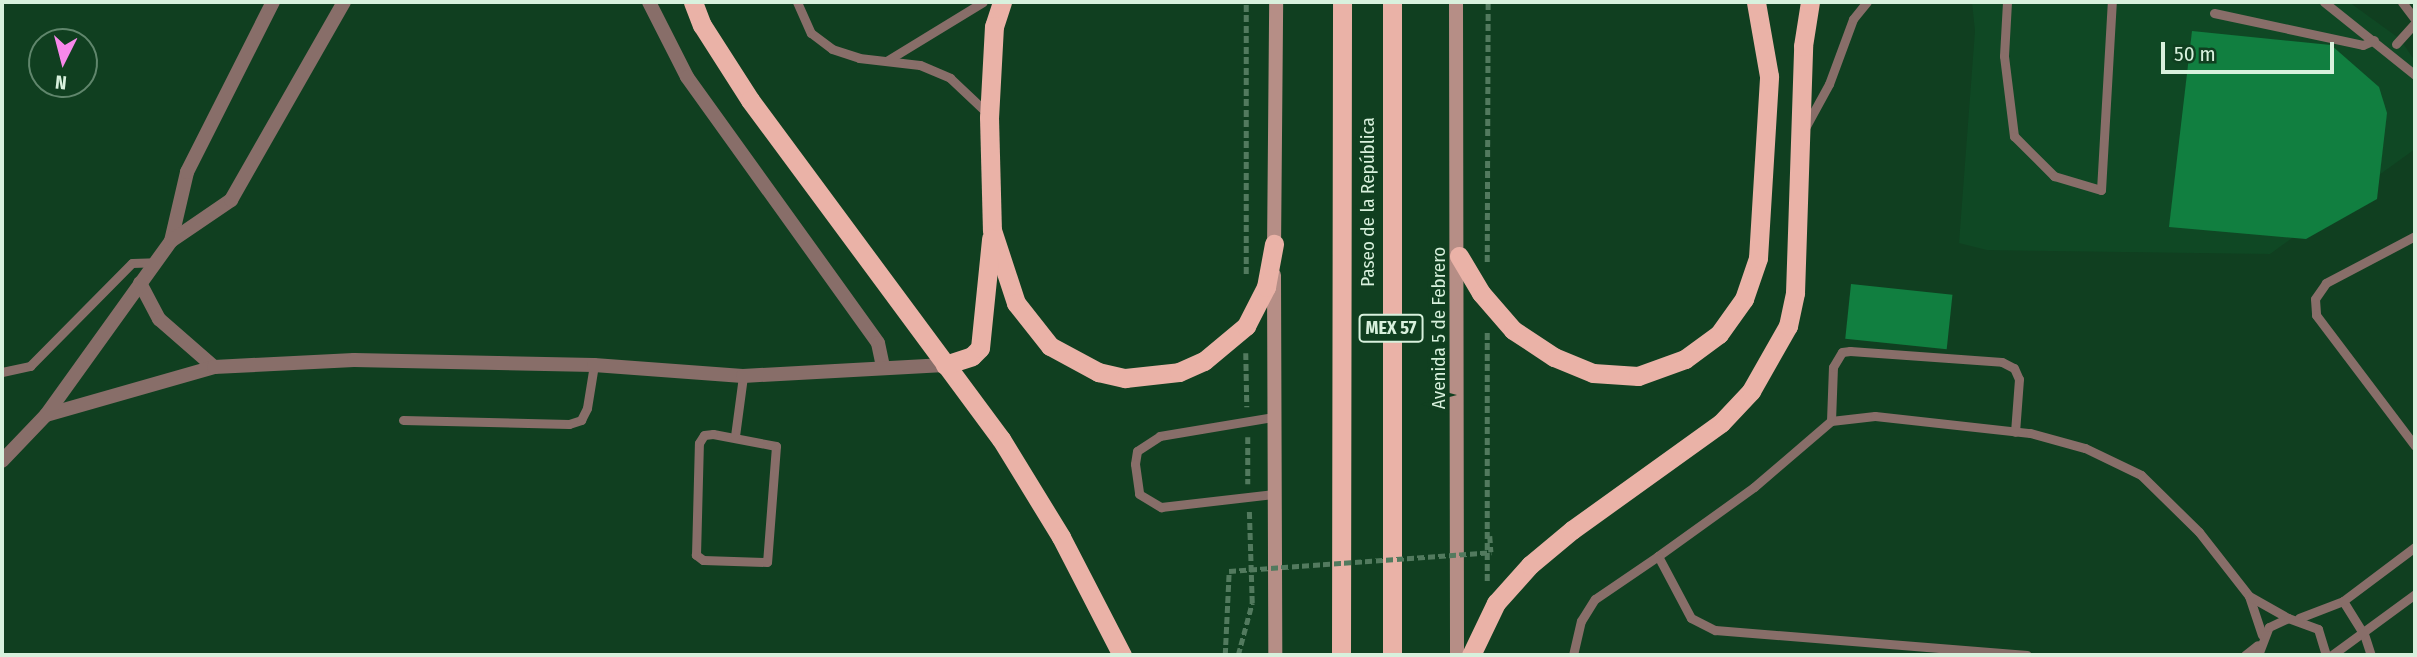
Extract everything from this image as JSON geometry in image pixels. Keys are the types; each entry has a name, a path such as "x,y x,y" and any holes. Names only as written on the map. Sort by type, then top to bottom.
{"highway":[{"path":"693,2 702,25 750,100 1008,450 1061,537 1122,655"},
{"path":"945,365 972,356 980,348 992,230 989,117 994,26 1002,2"},
{"name":"Paseo de la República","path":"1341,655 1342,2"},
{"name":"Paseo de la República","path":"1392,2 1392,655"},
{"path":"1459,256 1481,293 1513,330 1555,357 1593,373 1639,376 1685,359 1719,334 1744,299 1758,258 1769,76 1756,2"},
{"path":"1471,655 1496,603 1531,565 1572,530 1721,423 1751,391 1788,326 1795,293 1803,46 1810,2"},
{"path":"992,230 1016,303 1031,327 1073,361 1125,378 1179,372 1227,346 1246,326 1266,287 1274,244"}],"main road":[{"path":"1275,655 1273,417 1276,2"},
{"name":"Avenida 5 de Febrero","path":"1456,2 1459,256 1457,655"}],"street":[{"path":"171,241 187,172 272,2"},
{"path":"2,461 46,415 171,241 231,200 345,2"},
{"path":"649,2 687,78 878,343 883,367"},
{"path":"140,283 159,319 214,367"},
{"path":"46,415 214,367 354,360 594,365 743,376 945,365"}],"lane":[{"path":"797,2 811,33 832,49 920,65 950,78 989,117"},
{"path":"888,60 983,2"},
{"path":"1800,137 1829,84 1853,19 1867,2"},
{"path":"2007,2 2004,56 2014,136 2054,176 2101,190 2112,2"},
{"path":"2325,2 2415,75"},
{"path":"2396,44 2415,21 2402,2"},
{"path":"2214,13 2363,45 2374,40"},
{"path":"2415,236 2326,283 2315,299 2316,315 2415,446"},
{"path":"2,372 30,366 132,263 155,262"},
{"path":"1832,421 1833,367 1842,352 1850,351 2002,362 2014,368 2020,379 2015,432"},
{"path":"403,420 569,424 581,420 587,408 594,365"},
{"path":"735,436 743,376"},
{"path":"1573,655 1581,621 1595,599 1754,486 1832,421 1875,416 2015,432 2085,448 2140,475 2199,532 2249,596 2262,635 2258,650 2245,655"},
{"path":"1273,417 1160,436 1137,451 1135,464 1139,494 1161,507 1274,495"},
{"path":"704,435 735,436 766,441 776,446 778,455 771,556 761,564 703,559 694,548 699,443 704,435"},
{"path":"2249,596 2288,618 2299,618 2343,601 2415,547"},
{"path":"1658,556 1691,618 1715,630 2023,655"},
{"path":"2332,655 2415,594"},
{"path":"2343,601 2364,634 2371,655"},
{"path":"2262,635 2288,618"},
{"path":"2299,618 2318,629 2326,655"}],"path":[{"path":"1225,655 1228,571 1491,552 1487,484 1473,485"}],"shaded area":[{"path":"1972,2 2349,2 2400,39 2415,61 2415,149 2270,254 1987,250 1959,243 1975,31"}],"building":[{"path":"2192,31 2331,45 2379,87 2387,113 2377,199 2306,239 2169,227"},
{"path":"1851,284 1952,295 1947,349 1845,339"}]}
